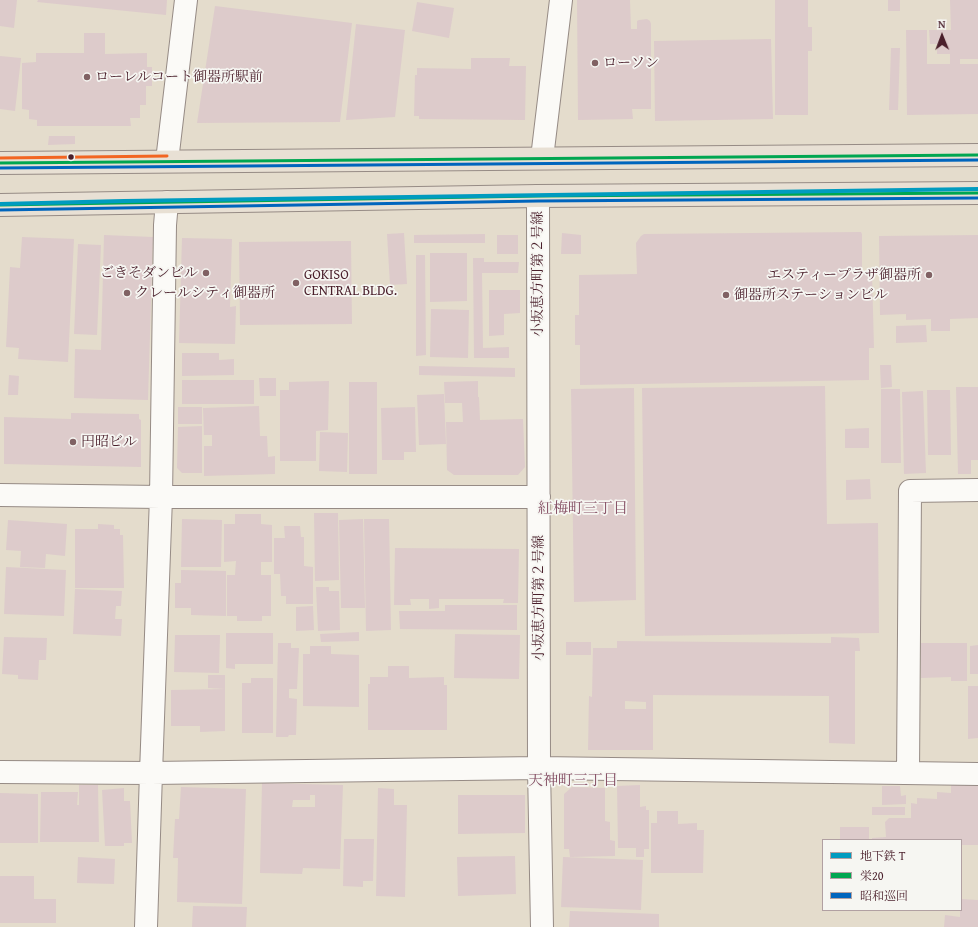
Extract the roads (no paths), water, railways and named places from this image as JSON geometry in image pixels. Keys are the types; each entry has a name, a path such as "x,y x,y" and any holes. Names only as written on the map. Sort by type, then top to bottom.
{"main road":[{"path":"0,163 978,155"},
{"path":"0,205 538,196 978,193"}],"street":[{"path":"167,161 186,0"},
{"path":"542,158 561,0"},
{"name":"小坂恵方町第２号線","path":"538,196 539,768 542,927"},
{"path":"146,927 161,496 165,225 167,202"},
{"path":"908,773 910,491 978,490"},
{"path":"0,495 538,497"},
{"path":"0,772 151,773 539,768 978,774"}],"metro line":[{"name":"T","path":"0,204 978,189"}],"place":[{"name":"ローソン","path":"595,63"},
{"name":"ローレルコート御器所駅前","path":"87,77"},
{"name":"ごきそダンビル","path":"206,273"},
{"name":"エスティープラザ御器所","path":"929,275"},
{"name":"GOKISO CENTRAL BLDG.","path":"296,283"},
{"name":"クレールシティ御器所","path":"127,293"},
{"name":"御器所ステーションビル","path":"726,295"},
{"name":"円昭ビル","path":"73,442"}],"district":[{"name":"紅梅町三丁目","path":"583,509"},
{"name":"天神町三丁目","path":"573,781"}]}
